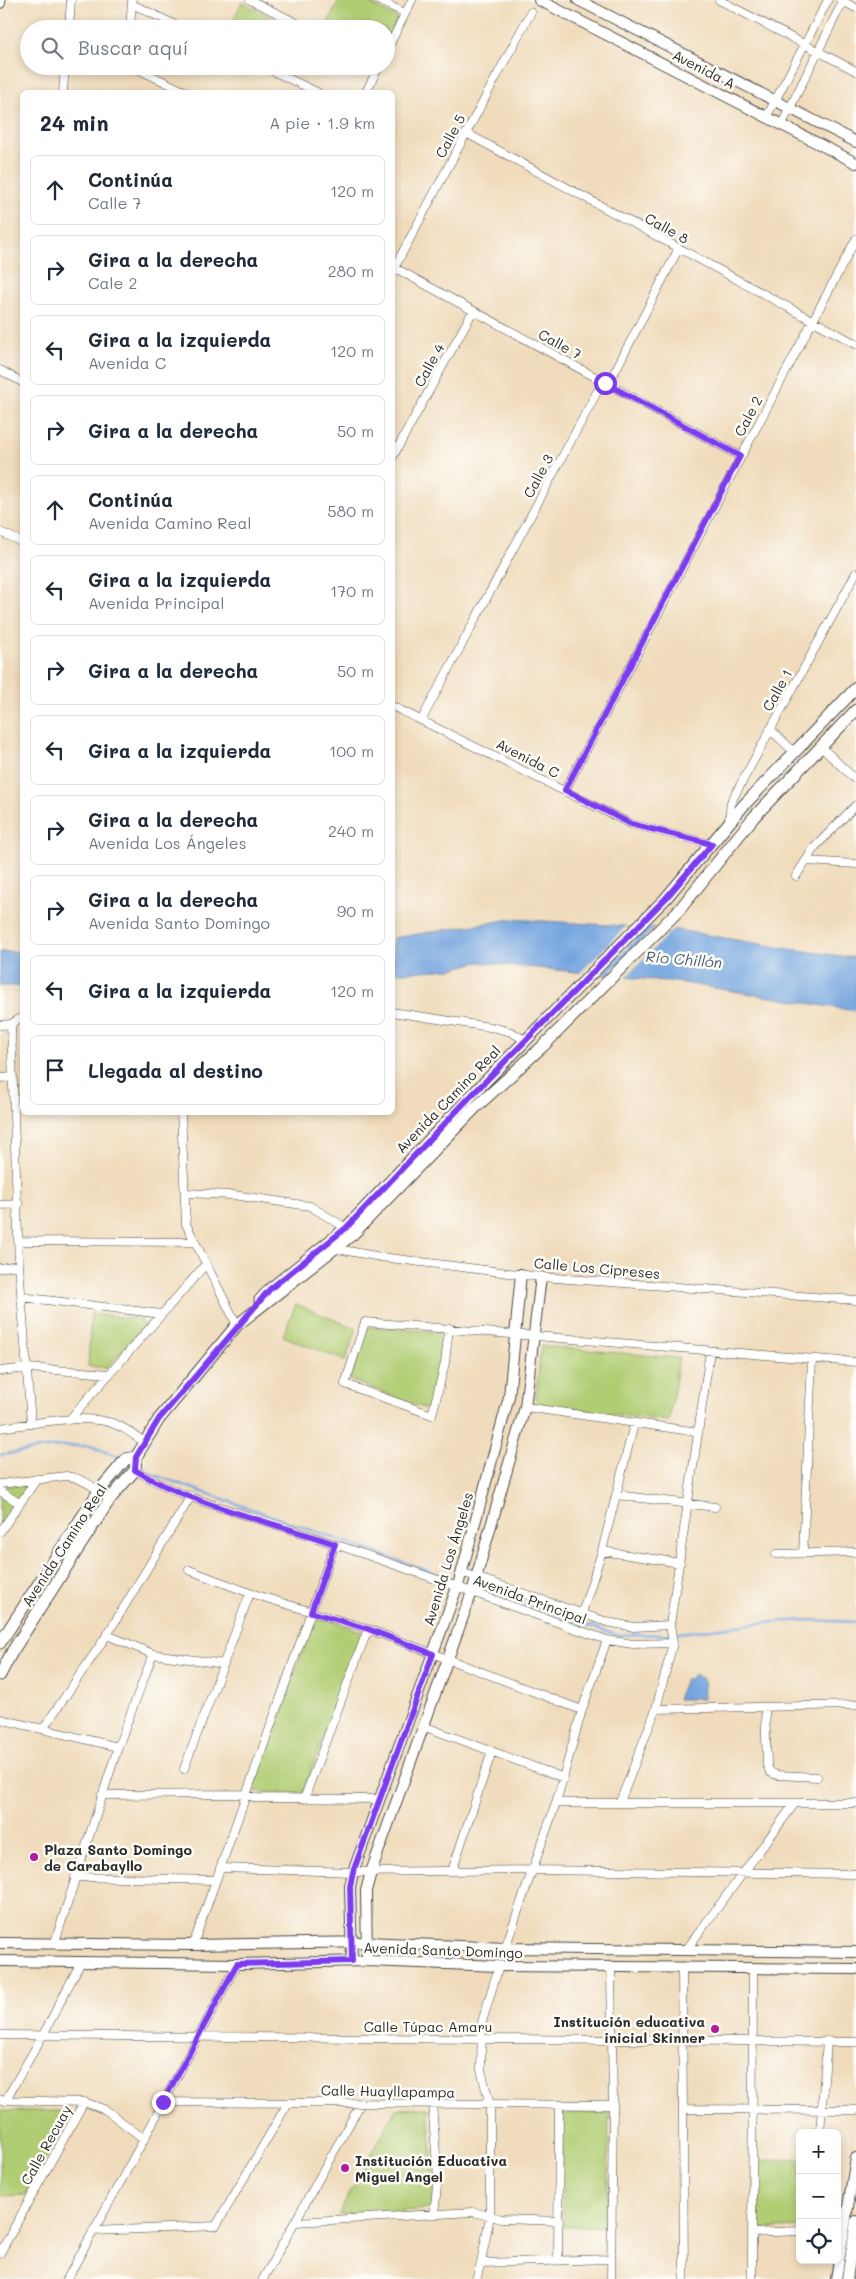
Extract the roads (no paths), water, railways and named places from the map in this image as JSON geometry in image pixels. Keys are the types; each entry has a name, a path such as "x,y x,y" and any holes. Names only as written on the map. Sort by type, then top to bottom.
{"main road":[{"name":"Avenida Camino Real","path":"248,1316 270,1289 346,1228 528,1037 666,898 742,806 856,688"},
{"name":"Avenida Camino Real","path":"0,1675 12,1652 110,1499 135,1470 136,1457 159,1419 237,1325 337,1248 476,1107 544,1046 680,909 753,818 856,710"},
{"name":"Avenida Camino Real","path":"0,1644 99,1491 126,1459 136,1457"}],"street":[{"path":"70,20 71,0"},
{"path":"250,0 291,20"},
{"path":"378,0 406,13"},
{"path":"395,34 412,0"},
{"name":"Avenida A","path":"539,0 856,163"},
{"name":"Avenida A","path":"578,0 856,142"},
{"path":"719,0 856,71"},
{"path":"767,116 828,0"},
{"path":"782,124 842,1 856,8"},
{"path":"131,20 132,2 167,20"},
{"name":"Calle 5","path":"395,268 531,12"},
{"path":"63,90 64,75"},
{"path":"150,75 182,90"},
{"path":"281,75 313,90"},
{"path":"367,90 374,75"},
{"name":"Calle 8","path":"466,133 856,344"},
{"name":"Cale 2","path":"565,790 856,239"},
{"name":"Calle 3","path":"422,719 597,392 613,375 678,248"},
{"name":"Calle 7","path":"395,271 740,456"},
{"name":"Calle 4","path":"395,453 473,311"},
{"path":"0,370 20,381"},
{"path":"0,532 20,541"},
{"name":"Calle 1","path":"729,823 731,802 856,574"},
{"name":"Avenida C","path":"395,707 631,824 712,844"},
{"path":"770,729 794,752"},
{"path":"820,746 856,780"},
{"path":"796,876 814,848 856,805"},
{"path":"806,861 856,864"},
{"path":"395,1012 496,1028 528,1037"},
{"path":"0,1025 11,1024 20,1018"},
{"path":"11,1024 19,1204 19,1265 31,1424"},
{"path":"0,1078 12,1077"},
{"path":"181,1115 186,1224 237,1325"},
{"path":"184,1193 234,1195 310,1206 346,1228"},
{"path":"0,1205 19,1204"},
{"path":"19,1241 195,1242"},
{"name":"Calle Los Cipreses","path":"337,1248 372,1256 542,1277 856,1300"},
{"path":"69,1420 206,1264"},
{"path":"0,1268 19,1265"},
{"name":"Avenida Los Ángeles","path":"352,1961 350,1887 353,1872 457,1587 509,1397 521,1274"},
{"path":"367,1961 366,1891 371,1872 472,1592 525,1407 542,1277"},
{"path":"21,1297 162,1314"},
{"path":"449,1328 445,1362 432,1415 345,1384 364,1322 449,1328 534,1337 856,1362"},
{"path":"620,1802 656,1709 672,1643 670,1626 710,1351"},
{"path":"803,1554 812,1359"},
{"path":"0,1371 28,1368 110,1374"},
{"path":"525,1407 698,1432"},
{"path":"0,1428 69,1420 107,1422 121,1427 144,1442"},
{"path":"582,1613 602,1551 634,1424"},
{"name":"Avenida Principal","path":"135,1470 147,1478 191,1496 335,1544 607,1640 633,1644 672,1643"},
{"path":"0,1484 36,1478 76,1477 110,1499"},
{"path":"0,1532 36,1478"},
{"path":"0,1491 19,1503"},
{"path":"616,1495 715,1507"},
{"path":"42,1729 107,1635 191,1496"},
{"path":"193,1945 335,1544"},
{"path":"776,1554 856,1552 856,1544"},
{"path":"602,1551 680,1563"},
{"path":"189,1570 250,1593 368,1629 582,1710"},
{"name":"Avenida Principal","path":"461,1572 607,1622 634,1627 670,1626"},
{"path":"184,1769 250,1593"},
{"path":"304,1799 368,1629"},
{"path":"107,1635 153,1654 224,1664"},
{"path":"505,1948 556,1803 582,1710 607,1640"},
{"path":"0,1644 12,1652"},
{"path":"55,1942 118,1747 153,1654"},
{"path":"656,1709 856,1705"},
{"path":"765,1707 767,1765 770,1772 777,1775 816,1777"},
{"path":"0,1718 118,1747"},
{"path":"423,1726 564,1778"},
{"path":"452,1871 492,1751"},
{"path":"102,1795 245,1794 256,1798 380,1799"},
{"path":"556,1803 856,1803"},
{"path":"686,1950 795,1803"},
{"path":"220,1868 353,1872 531,1870 856,1874"},
{"path":"75,1877 216,1880"},
{"name":"Avenida Santo Domingo","path":"0,1943 55,1942 193,1945 367,1942 505,1948 856,1952"},
{"name":"Avenida Santo Domingo","path":"0,1961 237,1964 367,1961 611,1968 856,1969"},
{"path":"3,2101 43,2035 81,1962"},
{"path":"67,2279 237,1964"},
{"path":"476,2279 482,2263 490,2216 490,2105 481,2070 482,2022 499,1966"},
{"path":"611,1968 613,2105 611,2279"},
{"path":"682,1968 684,2279"},
{"path":"752,2279 751,2041 753,1968"},
{"name":"Calle Túpac Amaru","path":"0,2035 856,2042"},
{"path":"820,2129 828,2041"},
{"path":"3,2101 84,2102 106,2110 144,2139"},
{"name":"Calle Recuay","path":"0,2253 84,2102"},
{"name":"Calle Huayllapampa","path":"163,2102 613,2105"},
{"path":"93,2231 216,2226 288,2103"},
{"path":"263,2279 361,2104"},
{"path":"432,2104 438,2177 434,2214"},
{"path":"558,2260 559,2105"},
{"path":"684,2109 856,2110"},
{"path":"836,2279 848,2227 856,2158"},
{"path":"295,2222 473,2212 502,2219 559,2221"},
{"path":"847,2279 854,2244 848,2227"},
{"path":"752,2233 796,2231"},
{"path":"0,2235 10,2235"},
{"path":"482,2263 611,2259"}],"water":[{"name":"Río Chillón","path":"512,919 672,929 856,958 856,1011 684,983 478,962 452,969 395,973 395,938"},
{"path":"20,951 20,986 0,986 0,952"},
{"path":"695,1674 703,1679 704,1699 677,1699 685,1679 689,1679"}],"waterway":[{"path":"0,1455 60,1446 90,1446 122,1458"},
{"path":"146,1472 457,1581"},
{"path":"476,1588 617,1635 671,1634 761,1623 806,1620 856,1622"}],"place":[{"name":"Plaza Santo Domingo de Carabayllo","path":"34,1857"},
{"name":"Institución educativa inicial Skinner","path":"715,2029"},
{"name":"Institución Educativa Miguel Angel","path":"345,2168"}]}
